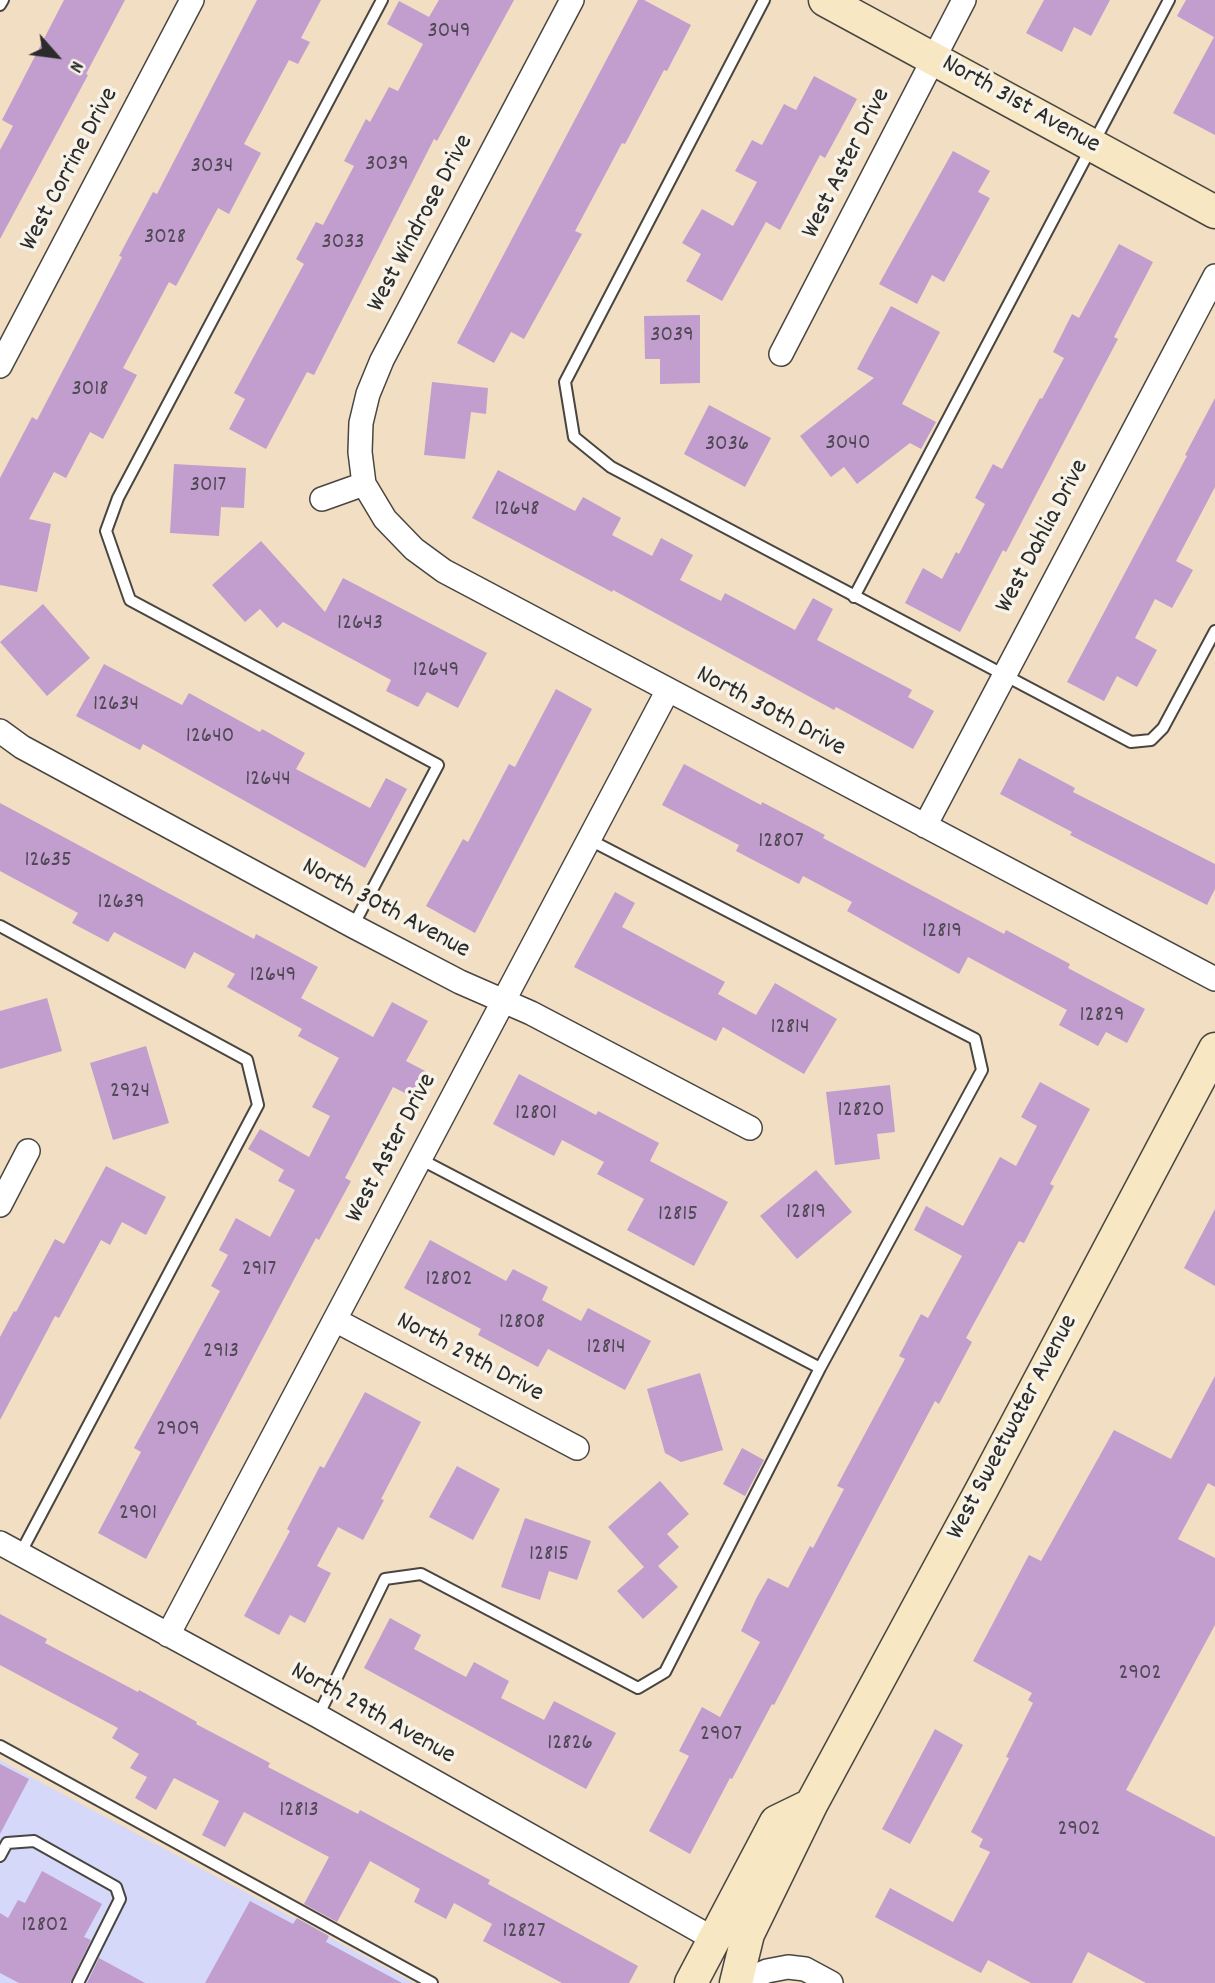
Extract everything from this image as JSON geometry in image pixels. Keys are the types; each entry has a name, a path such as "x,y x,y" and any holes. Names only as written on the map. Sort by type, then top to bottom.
{"street":[{"name":"West Corrine Drive","path":"0,366 192,0"},
{"name":"West Windrose Drive","path":"364,484 360,452 361,423 368,394 382,360 572,0"},
{"name":"North 31st Avenue","path":"825,0 1215,212"},
{"name":"West Aster Drive","path":"781,354 964,0"},
{"name":"West Dahlia Drive","path":"925,826 1215,276"},
{"path":"322,499 364,484"},
{"name":"North 30th Drive","path":"364,484 385,519 414,549 444,571 1215,979"},
{"name":"West Aster Drive","path":"168,1635 668,690"},
{"name":"North 30th Avenue","path":"0,732 22,747 460,982 503,1000 750,1128"},
{"name":"West Sweetwater Avenue","path":"736,1983 758,1930 809,1844 811,1805 1215,1049"},
{"path":"0,1205 28,1151"},
{"name":"North 29th Drive","path":"335,1320 577,1448"},
{"name":"North 29th Avenue","path":"0,1543 318,1716 714,1939"},
{"path":"691,1983 776,1822 811,1805"},
{"path":"714,1939 758,1930"},
{"path":"714,1939 736,1983 767,1971 788,1967 805,1969 831,1983"}],"lane":[{"path":"0,5 3,0"},
{"path":"354,926 439,765 130,600 106,531 118,498 382,0"},
{"path":"764,0 565,382 574,438 611,467 1131,742 1151,740 1163,728 1215,631"},
{"path":"854,597 1168,0"},
{"path":"318,1716 385,1579 421,1574 638,1688 664,1672 820,1368 982,1070 975,1039 589,839"},
{"path":"0,926 247,1060 258,1105 20,1554"},
{"path":"419,1159 820,1368"},
{"path":"0,1746 432,1983"},
{"path":"0,1856 7,1843 34,1841 116,1887 120,1899 78,1983"}],"shaded area":[{"path":"0,1760 31,1777 414,1983 0,1983"}],"building":[{"path":"64,0 125,0 0,239 0,150 13,126 2,120"},
{"path":"257,0 321,0 301,38 310,42 298,64 289,60 244,144 261,153 229,214 218,208 176,286 169,282 123,368 137,375 103,439 90,432 66,478 54,472 29,519 51,524 37,592 0,585 0,478 32,417 37,420 122,257 119,256 153,192 157,194"},
{"path":"439,0 514,0 437,141 434,139 314,375 307,372 266,449 229,429 245,399 234,393 304,264 296,259 316,222 323,225 354,166 344,161 366,119 370,122 389,87 398,91 423,44 387,24 399,1 429,17"},
{"path":"638,0 644,0 691,25 625,144 622,143 575,231 582,234 524,339 511,332 494,363 457,343"},
{"path":"1044,0 1110,0 1091,36 1074,27 1062,52 1026,33"},
{"path":"1186,0 1215,0 1215,135 1173,113 1214,37 1177,16"},
{"path":"814,76 857,99 825,158 820,155 780,230 766,222 722,301 686,281 701,254 682,243 702,209 733,226 757,182 735,171 752,140 762,145 784,104 796,110"},
{"path":"953,151 990,171 978,192 990,198 944,282 932,275 917,304 879,284"},
{"path":"1119,244 1153,262 1114,337 1118,339 1006,552 1003,550 960,632 905,603 923,568 942,579 956,552 959,554 985,504 975,498 993,464 1002,469 1040,398 1042,399 1064,358 1053,352 1072,314 1079,318"},
{"path":"891,306 940,332 902,404 936,422 921,449 910,443 857,484 844,467 831,477 800,436 874,378 857,369"},
{"path":"700,315 700,383 660,384 660,359 645,359 644,316"},
{"path":"432,382 488,388 486,414 471,412 465,459 424,455"},
{"path":"1215,398 1215,487 1176,561 1193,570 1172,608 1155,599 1135,638 1157,650 1137,687 1117,676 1104,701 1067,682"},
{"path":"709,405 771,438 745,487 684,454"},
{"path":"174,464 246,468 244,508 221,507 219,536 170,533"},
{"path":"498,470 575,511 583,497 621,518 612,535 652,556 661,538 693,555 680,580 721,601 725,593 795,630 813,598 833,609 817,640 912,690 908,697 934,711 913,749 836,707 834,710 613,590 612,592 472,518"},
{"path":"261,541 325,612 343,578 487,653 458,708 427,692 418,707 386,691 391,680 283,622 277,628 260,609 245,622 212,585"},
{"path":"43,604 90,658 47,696 0,642"},
{"path":"104,664 182,705 189,693 260,732 262,729 305,753 296,769 370,808 386,778 407,789 365,868 143,744 140,750 76,716"},
{"path":"556,689 592,709 475,933 426,906 463,839 468,842 509,764 515,767"},
{"path":"1019,758 1075,788 1073,792 1215,864 1215,889 1207,905 1070,835 1072,832 1000,794"},
{"path":"684,764 825,835 823,838 1004,934 1006,930 1070,964 1068,968 1145,1009 1127,1043 1106,1032 1098,1046 1059,1025 1067,1010 968,957 959,974 847,911 852,902 803,876 799,884 736,851 739,845 662,805"},
{"path":"0,803 254,939 256,934 318,967 301,998 373,1037 392,1002 428,1021 406,1061 429,1073 415,1098 393,1087 345,1178 351,1181 319,1240 316,1238 146,1559 98,1533 141,1452 134,1448 220,1291 211,1286 228,1255 219,1250 236,1218 270,1237 295,1190 278,1181 284,1170 248,1149 260,1129 309,1157 330,1116 312,1107 339,1058 298,1036 302,1029 227,987 235,974 194,952 185,969 114,932 108,942 72,923 78,913 0,871"},
{"path":"615,892 635,903 622,927 725,982 718,994 756,1015 775,983 837,1019 804,1074 723,1027 716,1041 574,967"},
{"path":"47,998 62,1051 0,1069 0,1011"},
{"path":"146,1046 169,1123 113,1140 90,1063"},
{"path":"519,1074 596,1115 598,1111 659,1143 650,1161 728,1202 694,1266 627,1230 644,1199 597,1174 604,1162 562,1140 554,1156 493,1124"},
{"path":"1040,1082 1090,1109 1050,1184 1054,1186 1024,1243 1019,1241 966,1338 972,1342 939,1404 935,1401 774,1705 772,1704 732,1779 730,1778 690,1854 649,1831 689,1756 679,1751 702,1707 720,1717 760,1642 741,1631 757,1597 768,1578 788,1588 810,1546 813,1548 844,1489 837,1486 905,1359 899,1356 921,1314 928,1318 962,1256 914,1230 926,1206 963,1226 1000,1157 1016,1166 1037,1126 1021,1117"},
{"path":"890,1085 895,1132 877,1134 880,1159 835,1165 826,1092"},
{"path":"106,1166 166,1197 146,1235 122,1222 110,1245 101,1240 59,1318 55,1316 0,1420 0,1337 55,1239 64,1244"},
{"path":"816,1170 852,1212 797,1259 760,1216"},
{"path":"1215,1209 1215,1286 1184,1268"},
{"path":"430,1240 506,1281 513,1269 548,1287 542,1300 581,1321 588,1308 651,1341 625,1390 548,1349 538,1367 478,1335 481,1329 404,1288"},
{"path":"700,1373 723,1450 681,1462 665,1453 647,1389"},
{"path":"1215,1376 1215,1487 1208,1483 1178,1539 1215,1558 1215,1625 1126,1790 1215,1837 1215,1983 1146,1983 1088,1952 1072,1983 1031,1983 988,1960 981,1973 875,1917 890,1888 953,1922 990,1852 979,1847 983,1839 971,1832 1009,1758 1006,1757 1033,1703 1028,1700 1032,1693 973,1661 1029,1555 1041,1561 1114,1430 1171,1459"},
{"path":"365,1392 421,1422 363,1540 338,1527 317,1566 331,1573 305,1623 290,1615 279,1635 244,1616 290,1531 287,1529 320,1466 324,1468"},
{"path":"742,1448 764,1460 745,1496 723,1484"},
{"path":"457,1466 500,1489 473,1540 429,1517"},
{"path":"660,1481 689,1514 667,1534 679,1547 658,1566 678,1587 643,1619 617,1591 644,1567 608,1527"},
{"path":"525,1518 591,1541 577,1580 549,1571 540,1600 501,1587"},
{"path":"0,1614 47,1639 45,1643 138,1692 139,1690 270,1763 268,1767 358,1814 360,1810 490,1880 488,1884 638,1966 629,1983 562,1983 483,1941 492,1924 454,1903 446,1919 414,1902 420,1889 370,1861 337,1922 304,1904 329,1857 244,1812 225,1847 202,1835 219,1801 174,1778 156,1810 135,1798 147,1777 130,1768 139,1754 112,1738 118,1728 0,1665"},
{"path":"390,1618 421,1635 414,1649 466,1677 474,1662 509,1681 501,1698 544,1720 554,1701 616,1733 586,1789 364,1668"},
{"path":"935,1729 963,1745 910,1844 882,1829"},
{"path":"0,1764 29,1779 0,1834"},
{"path":"42,1871 102,1904 84,1937 91,1940 70,1983 19,1983 0,1973 0,1913 8,1918 18,1900 25,1903"},
{"path":"250,1901 293,1924 297,1918 329,1936 326,1942 402,1983 205,1983"},
{"path":"99,1958 145,1983 87,1983"}]}
